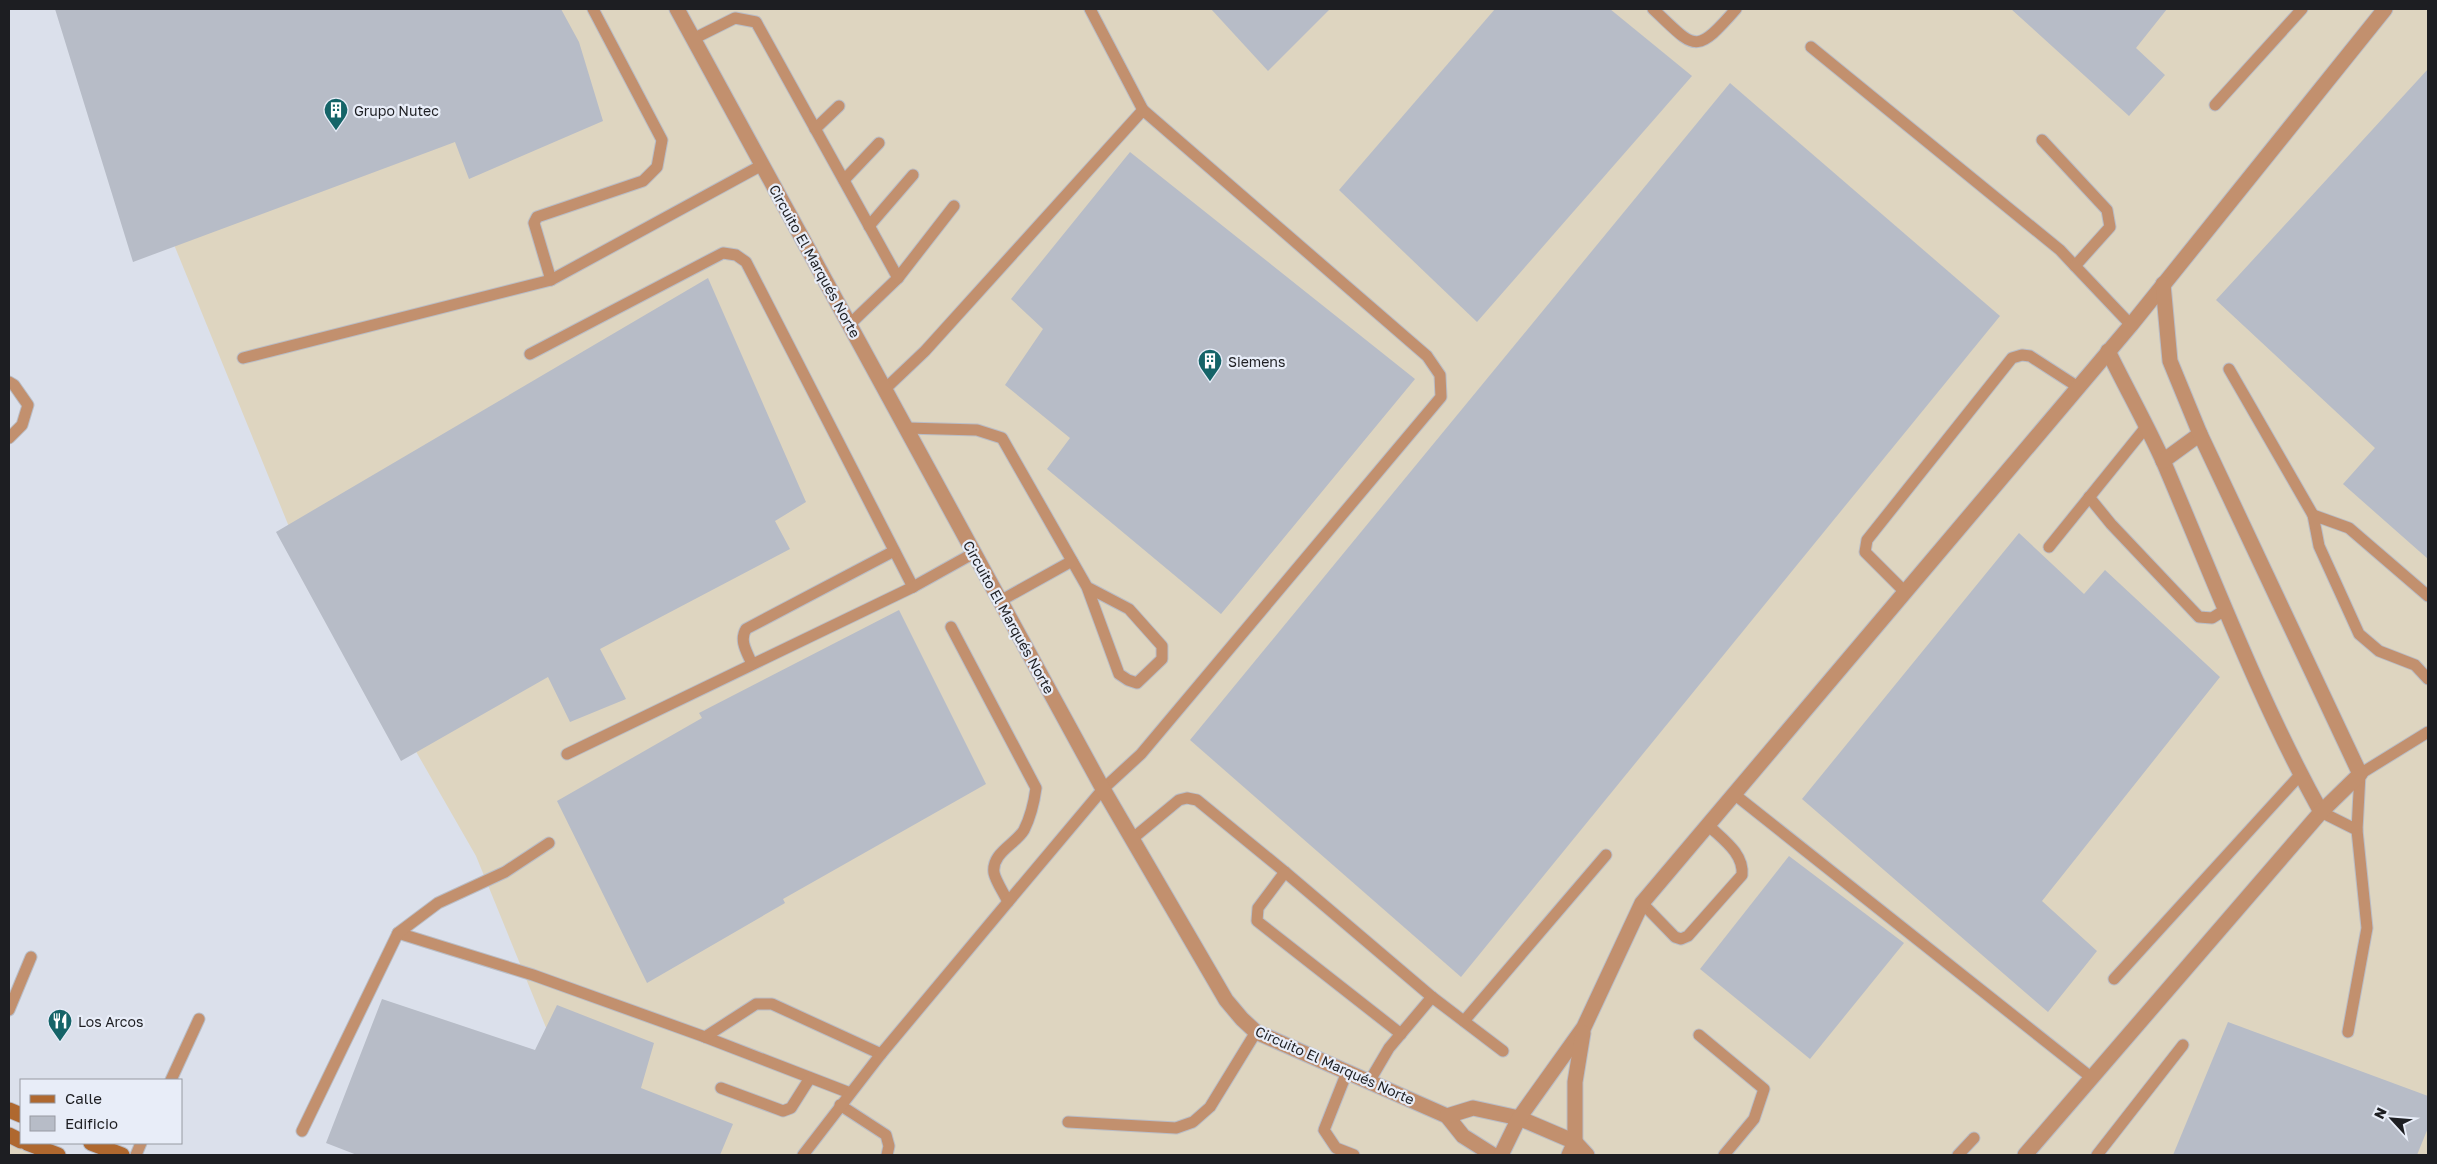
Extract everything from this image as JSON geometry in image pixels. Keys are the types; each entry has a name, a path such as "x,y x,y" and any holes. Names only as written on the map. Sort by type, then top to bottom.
{"main road":[{"path":"30,1144 58,1155"},
{"path":"94,1144 122,1155"}],"street":[{"name":"Circuito El Marqués Norte","path":"677,9 1103,789 1226,1000 1256,1032 1447,1116 1464,1136 1493,1155"},
{"path":"1501,1155 1519,1118 1584,1026 1642,903 2131,325 2384,9"},
{"path":"2025,1155 2321,812 2360,774 2200,434 2170,361 2163,284"},
{"path":"2108,351 2163,461 2225,610 2300,775 2321,812"},
{"path":"2163,461 2200,434"},
{"path":"1572,1148 1575,1082 1584,1026"},
{"path":"1447,1116 1473,1108 1519,1118 1587,1155"}],"lane":[{"path":"551,280 534,223 537,216 643,181 658,167 662,140 593,9"},
{"path":"803,1155 881,1054 1103,789 1141,754 1441,398 1440,375 1426,356 1144,110 1090,9"},
{"path":"1653,9 1686,40 1694,44 1703,42 1733,13 1720,9"},
{"path":"2216,105 2302,9"},
{"path":"693,39 735,18 756,22 898,278"},
{"path":"1811,47 2052,244 2076,266 2131,325"},
{"path":"815,129 839,106"},
{"path":"885,389 924,351 1144,110"},
{"path":"2042,140 2107,210 2110,218 2110,227 2076,266"},
{"path":"844,180 879,143"},
{"path":"243,358 551,280 762,165"},
{"path":"869,226 912,175"},
{"path":"850,324 898,278 954,206"},
{"path":"530,354 723,253 736,255 746,262 912,587"},
{"path":"1905,592 1865,552 1867,540 2012,358 2022,355 2030,356 2078,387"},
{"path":"2229,369 2313,515 2319,546 2359,634 2379,651 2415,665 2428,679"},
{"path":"9,382 14,385 28,405 22,425 9,438"},
{"path":"2048,547 2146,427"},
{"path":"906,428 977,430 1002,438 1086,587 1119,674 1137,683 1162,659 1162,646 1129,609 1086,587"},
{"path":"2089,497 2110,524 2199,617 2212,618 2225,610"},
{"path":"2313,515 2349,528 2428,596"},
{"path":"752,664 742,642 742,635 746,629 894,551"},
{"path":"567,754 912,587 974,553"},
{"path":"1000,601 1072,561"},
{"path":"951,627 1036,788 1032,812 1023,832 999,856 995,864 994,873 1008,902"},
{"path":"2348,1032 2367,928 2358,830 2360,774 2428,732"},
{"path":"2114,979 2300,775"},
{"path":"1734,794 2092,1078"},
{"path":"1132,839 1179,800 1187,798 1197,800 1432,997 1503,1051"},
{"path":"2321,812 2358,830"},
{"path":"1642,903 1675,937 1688,936 1742,874 1743,865 1739,855 1708,825"},
{"path":"302,1131 398,933 438,903 505,872 548,843"},
{"path":"1464,1021 1606,855"},
{"path":"1285,872 1258,908 1257,921 1401,1034"},
{"path":"398,933 533,975 705,1037 850,1093"},
{"path":"9,1010 31,958"},
{"path":"1369,1082 1389,1048 1432,997"},
{"path":"705,1037 756,1004 772,1004 881,1054"},
{"path":"171,1079 199,1019"},
{"path":"1068,1122 1176,1128 1193,1122 1210,1107 1256,1032"},
{"path":"1699,1035 1764,1088 1754,1120 1724,1155"},
{"path":"2097,1155 2183,1045"},
{"path":"1347,1072 1324,1130 1336,1148 1354,1155"},
{"path":"721,1088 783,1111 791,1108 810,1078"},
{"path":"840,1105 886,1135 889,1146 887,1155"},
{"path":"1958,1155 1974,1138"}],"shaded area":[{"path":"78,9 2428,9 2428,1155 598,1155 476,856 294,539"},
{"path":"9,1134 20,1139 20,1144 33,1144 60,1155 9,1155"}],"building":[{"name":"Grupo Nutec","path":"55,9 561,9 579,42 603,121 469,179 455,142 133,262"},
{"path":"1211,9 1330,9 1268,71"},
{"path":"1495,9 1610,9 1692,76 1477,322 1339,190"},
{"path":"2011,9 2167,9 2136,48 2165,75 2129,116"},
{"path":"2428,69 2428,559 2343,484 2375,448 2216,300"},
{"path":"1730,83 2000,316 1461,977 1190,740"},
{"name":"Siemens","path":"1130,152 1415,379 1221,614 1047,469 1070,438 1005,385 1043,329 1011,299"},
{"path":"708,278 806,502 775,521 790,549 600,649 626,699 570,722 548,677 401,761 276,532"},
{"path":"2019,533 2084,594 2105,570 2220,677 2042,901 2097,951 2048,1012 1802,799"},
{"path":"899,610 986,784 783,899 785,903 647,983 557,801 702,718 699,713"},
{"path":"1789,856 1904,943 1810,1059 1700,969"},
{"path":"382,999 535,1050 557,1005 654,1043 641,1088 733,1124 720,1155 357,1155 326,1143"},
{"path":"2228,1022 2428,1096 2428,1128 2417,1155 2173,1155"}],"place":[{"name":"Grupo Nutec","path":"336,131"},
{"name":"Siemens","path":"1210,382"},
{"name":"Los Arcos","path":"60,1042"}]}
